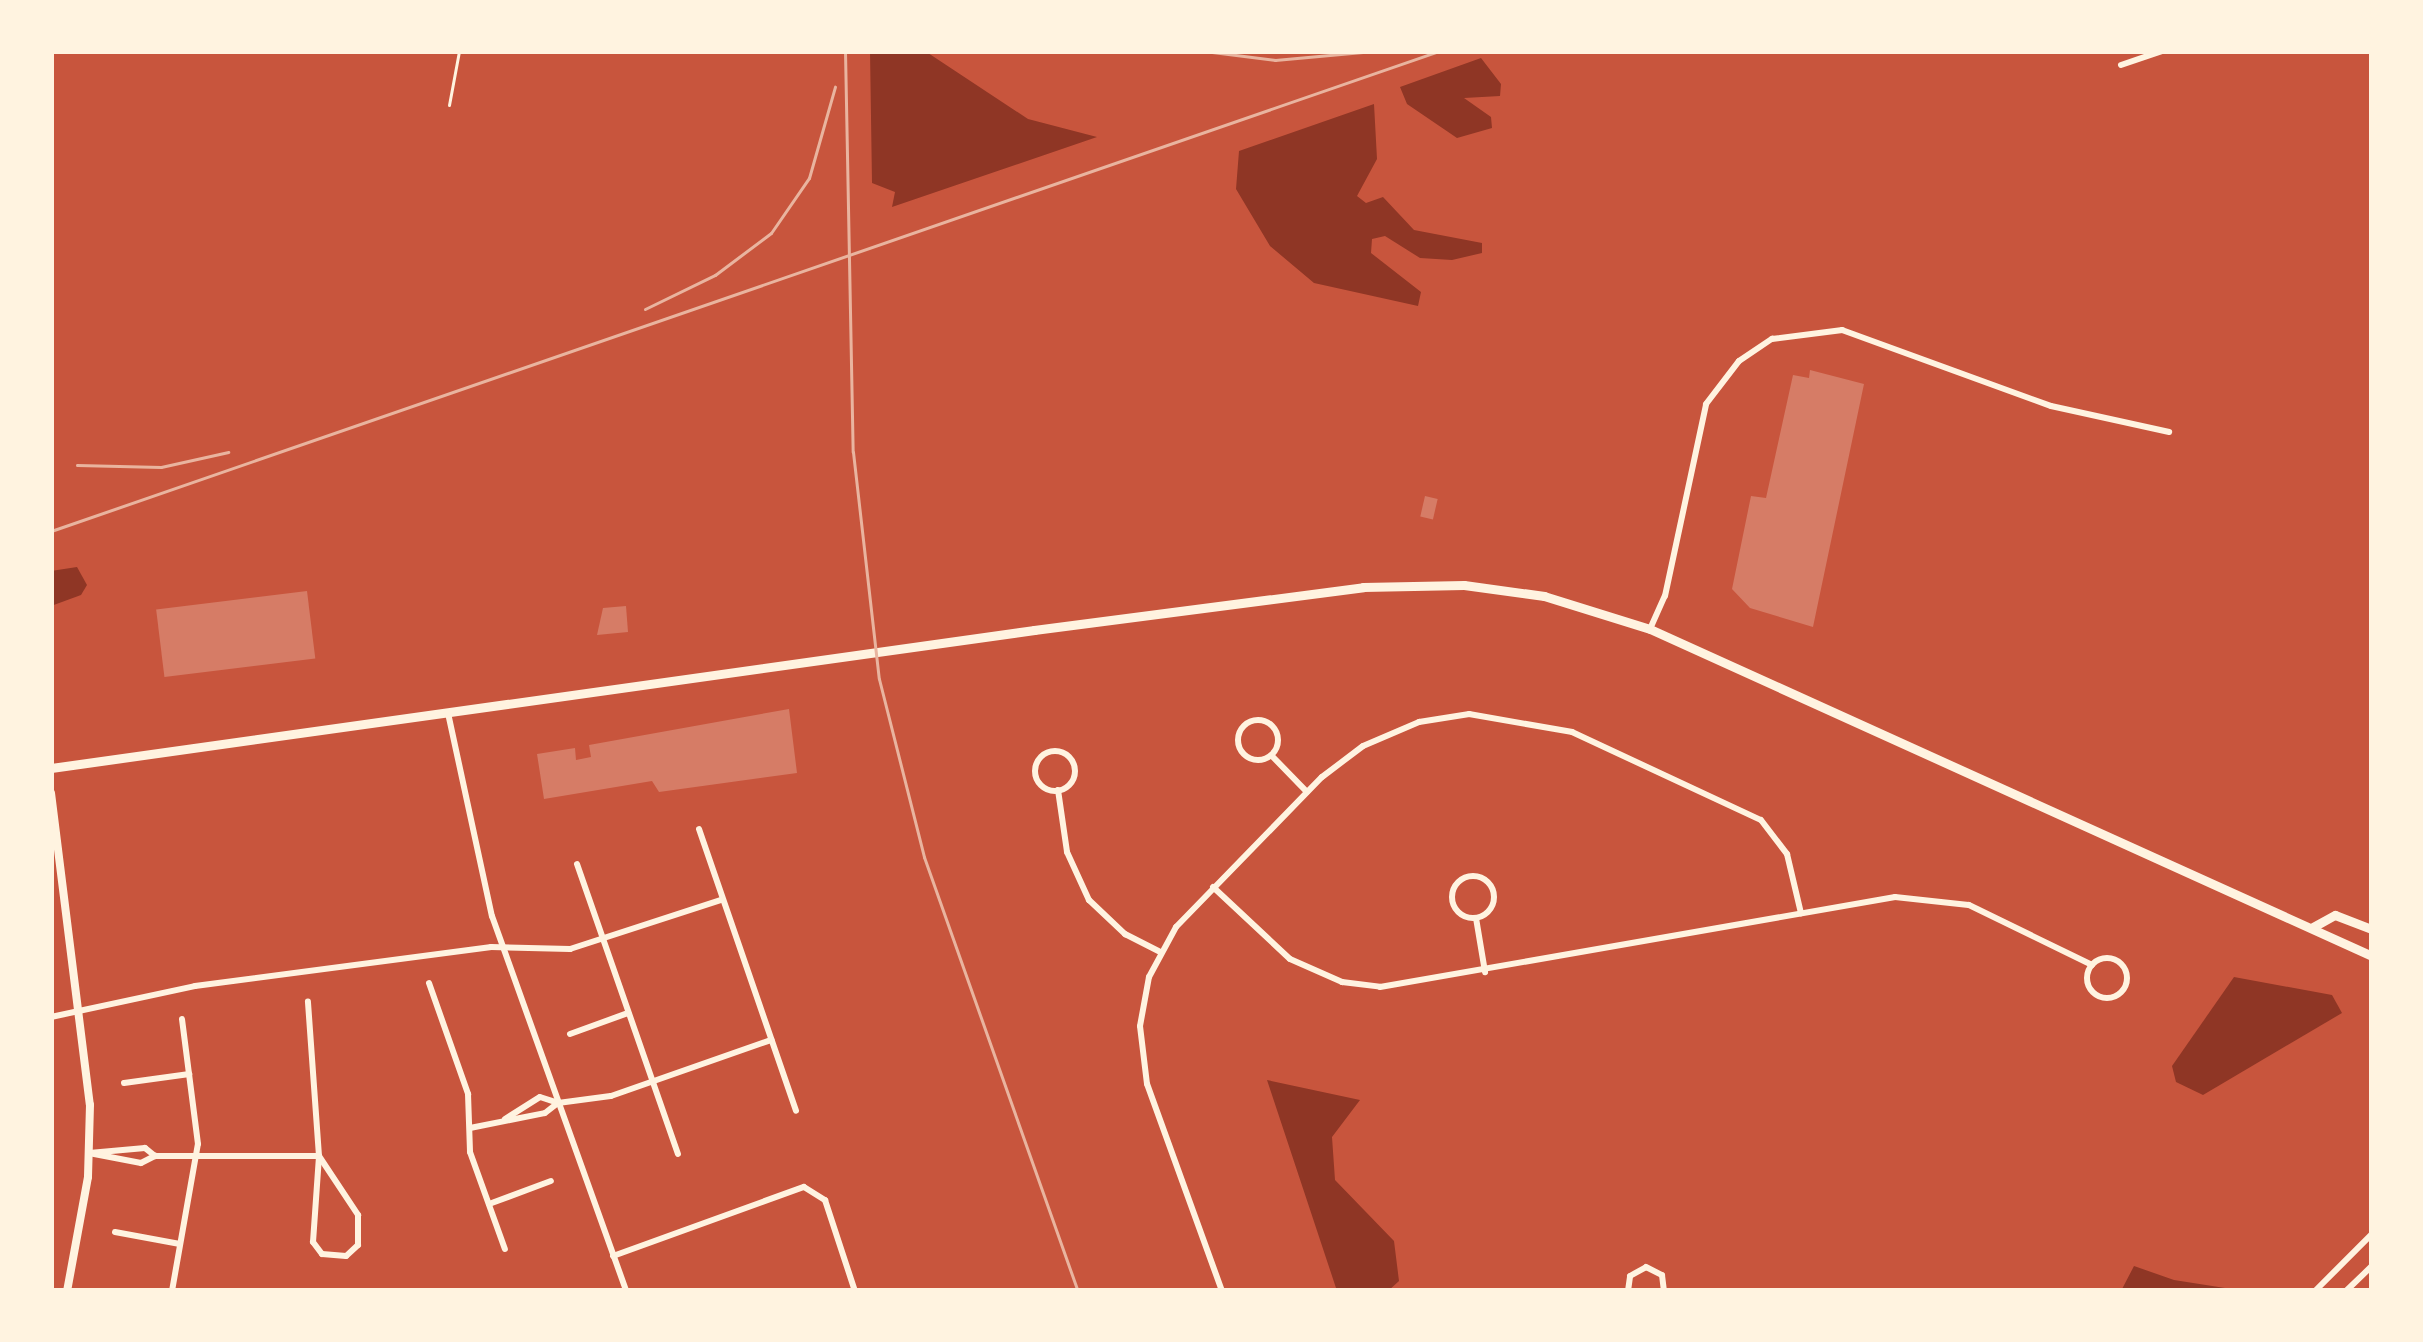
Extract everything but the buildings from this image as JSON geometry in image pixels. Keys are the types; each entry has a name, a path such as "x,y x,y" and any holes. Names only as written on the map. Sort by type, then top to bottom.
{"main road":[{"path":"54,761 1379,586 1523,592 1650,629 2372,956"},
{"path":"2313,927 2335,915 2372,929"}],"street":[{"path":"2121,64 2162,51"},
{"path":"1650,629 1665,596 1706,404 1725,375 1772,339 1843,330 2050,406 2169,432"},
{"path":"448,709 473,850 503,948 626,1291"},
{"path":"1222,1291 1141,1048 1142,1006 1160,951 1213,887 1307,792 1363,746 1419,722 1469,714 1549,724 1761,820 1786,854 1801,913"},
{"path":"1271,755 1275,728 1258,719 1245,724 1238,743 1244,755 1271,755 1307,792"},
{"path":"1058,790 1075,771 1067,754 1054,751 1037,761 1036,775 1058,790 1067,852 1089,900 1125,934 1160,951"},
{"path":"51,794 89,1153 67,1291"},
{"path":"699,829 796,1111"},
{"path":"577,864 678,1154"},
{"path":"1476,918 1458,912 1452,900 1455,887 1471,877 1493,896 1476,918 1485,971"},
{"path":"1213,887 1290,959 1342,982 1396,987 1801,913 1936,898 1995,915 2092,964"},
{"path":"51,1017 78,1016 195,986 503,948 552,952 721,900"},
{"path":"2104,958 2122,963 2121,992 2103,997 2092,990 2092,964 2104,958"},
{"path":"429,982 468,1094 470,1129 505,1249"},
{"path":"308,1001 319,1156 314,1242 322,1254 346,1256 358,1245 358,1215 319,1156"},
{"path":"570,1034 628,1013"},
{"path":"172,1291 196,1157 182,1019"},
{"path":"470,1129 545,1113 558,1103 652,1083 771,1040"},
{"path":"124,1082 189,1074"},
{"path":"505,1119 540,1097 558,1103"},
{"path":"89,1153 145,1148 155,1156"},
{"path":"89,1153 141,1163 155,1156 319,1156"},
{"path":"489,1204 551,1181"},
{"path":"613,1256 812,1189 825,1200 855,1291"},
{"path":"115,1232 181,1244"},
{"path":"2315,1291 2372,1234"},
{"path":"2345,1291 2372,1266"},
{"path":"1628,1291 1630,1276 1646,1267 1661,1275 1664,1291"},
{"path":"1778,1291 1907,1291"}],"lane":[{"path":"449,105 459,51"}],"shaded area":[{"path":"870,51 925,51 1028,119 1097,137 892,207 895,192 872,183"},
{"path":"1481,58 1501,84 1500,96 1464,98 1491,117 1492,128 1457,138 1407,104 1400,87"},
{"path":"1374,104 1377,159 1357,196 1366,203 1383,197 1414,230 1482,243 1482,253 1452,260 1420,258 1385,236 1372,239 1371,253 1421,292 1418,306 1314,283 1270,246 1236,189 1239,151"},
{"path":"77,567 87,585 81,595 51,606 51,571"},
{"path":"2234,977 2332,995 2342,1013 2203,1095 2176,1082 2172,1066"},
{"path":"1267,1080 1360,1100 1332,1137 1335,1180 1394,1241 1399,1281 1388,1291 1337,1291"},
{"path":"2134,1266 2174,1280 2244,1291 2121,1291"}],"railway":[{"path":"845,51 853,452 879,679 924,857 1078,1291"},
{"path":"1204,51 1275,60 1374,51"},
{"path":"51,531 1439,51"},
{"path":"645,309 715,275 771,233 809,178 835,87"},
{"path":"77,465 161,467 228,452"}]}
